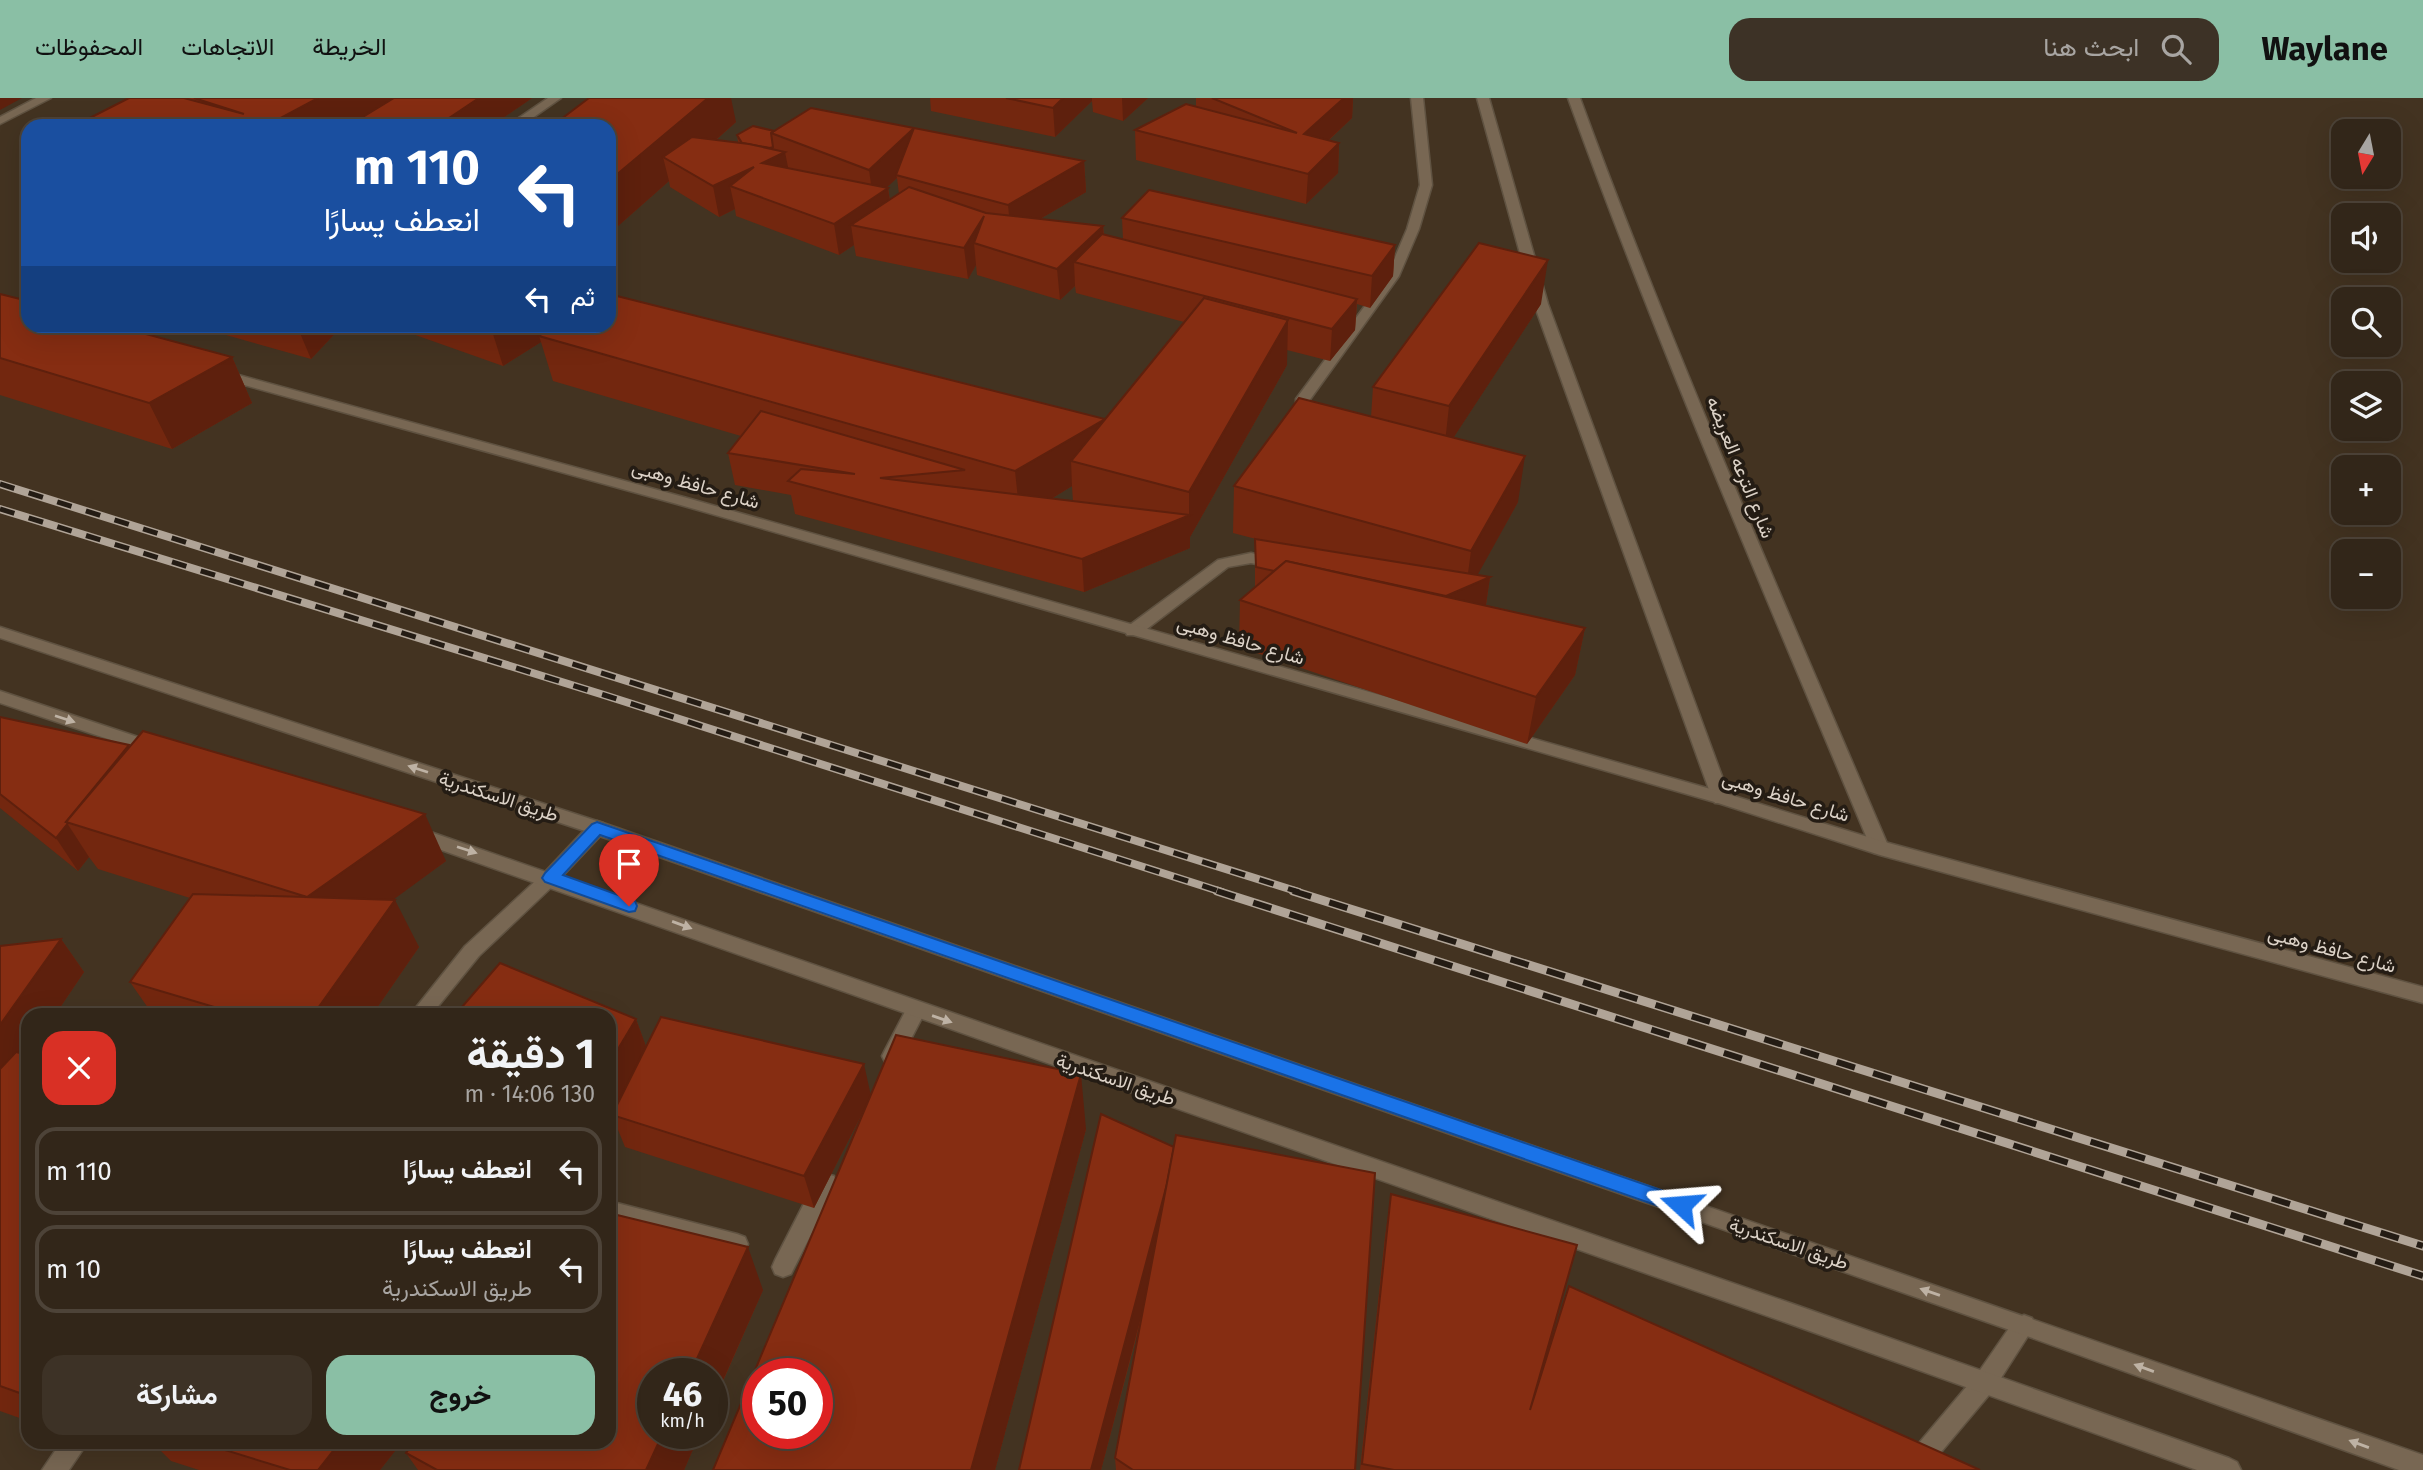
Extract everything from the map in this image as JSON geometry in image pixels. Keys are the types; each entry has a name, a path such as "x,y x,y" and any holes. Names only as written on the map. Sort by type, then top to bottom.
{"main road":[{"path":"0,121 45,98"},
{"path":"524,119 555,98"},
{"path":"1301,402 1393,276 1413,229 1426,185 1417,98"},
{"path":"1483,98 1541,304 1721,798"},
{"name":"شارع الترعه العريضه","path":"1574,98 1609,194 1710,443 1880,848"},
{"path":"118,346 127,333"},
{"name":"شارع حافظ وهبى","path":"198,368 682,501 1721,798 1880,848 2423,995"},
{"path":"1133,631 1223,563 1251,558 1290,566"},
{"name":"طريق الاسكندرية","path":"0,632 597,828 2024,1325 2423,1467"},
{"path":"0,697 170,753"},
{"path":"1492,710 1501,736"},
{"name":"طريق الاسكندرية","path":"393,826 551,878 916,1010 1986,1381 2229,1470"},
{"path":"426,1008 472,951 551,878 597,828"},
{"path":"884,1071 916,1010"},
{"path":"783,1267 833,1170"},
{"path":"616,1212 737,1244"},
{"path":"1911,1470 1986,1381 2024,1325"},
{"path":"54,1470 70,1449"}],"building":[{"path":"129,98 184,98 244,114 194,98 318,98 279,119 88,119"},
{"path":"394,98 479,98 448,119 360,119"},
{"path":"589,98 708,98 616,175 616,119 561,119"},
{"path":"1006,98 1063,98 1053,108"},
{"path":"1212,98 1344,98 1304,134 1339,143 1308,174 1135,130 1186,104 1297,133"},
{"path":"811,108 1084,161 1008,205 896,175 914,128 869,170 771,133"},
{"path":"753,126 774,131 771,133 773,147 742,143 737,135"},
{"path":"692,137 749,144 785,152 762,163 888,188 834,224 730,186 754,167 713,186 663,157"},
{"path":"909,187 986,213 1103,226 1057,269 974,243 984,216 964,248 851,225"},
{"path":"1149,190 1395,245 1372,276 1122,218"},
{"path":"1102,234 1357,299 1332,329 1074,262"},
{"path":"1479,243 1548,260 1449,406 1373,387"},
{"path":"0,294 21,299 21,333 142,333 232,357 149,403 0,358"},
{"path":"616,296 1105,419 1015,471 539,336 543,333 616,333"},
{"path":"1204,298 1288,320 1189,492 1071,461"},
{"path":"1299,398 1525,456 1471,551 1234,486"},
{"path":"761,411 965,470 880,478 1190,515 1082,559 788,481 801,469 855,474 728,453"},
{"path":"1255,539 1490,577 1446,596 1286,561 1274,571 1256,567"},
{"path":"1286,561 1585,628 1536,697 1240,600"},
{"path":"0,717 129,745 56,838 0,794"},
{"path":"143,731 425,814 307,897 66,822"},
{"path":"193,894 395,900 318,1008 217,1008 130,982"},
{"path":"61,939 0,1025 0,946"},
{"path":"500,963 609,1008 461,1008"},
{"path":"616,1011 636,1019 616,1052"},
{"path":"661,1017 864,1064 804,1176 616,1116 616,1107"},
{"path":"896,1035 1081,1074 971,1470 713,1470 722,1449 728,1449 728,1434 742,1401 742,1449 833,1449 833,1358 760,1358"},
{"path":"16,1052 21,1053 21,1394 0,1386 0,1069"},
{"path":"1101,1114 1174,1147 1167,1184 1091,1470 1019,1470"},
{"path":"1176,1135 1375,1173 1355,1470 1133,1470 1115,1458"},
{"path":"1391,1194 1577,1245 1530,1410 1569,1286 1980,1470 1394,1470 1362,1464"},
{"path":"616,1215 748,1247 697,1358 637,1358 637,1449 656,1449 646,1470 437,1470 406,1453 409,1449 616,1449"},
{"path":"222,1449 334,1449 318,1470 290,1470"}],"railway":[{"path":"0,484 1299,892"},
{"path":"0,509 604,695 1222,892"},
{"path":"1217,891 2423,1276"},
{"path":"1293,891 2423,1246"}],"route":[{"path":"629,906 551,878 597,828 1681,1205"}]}
